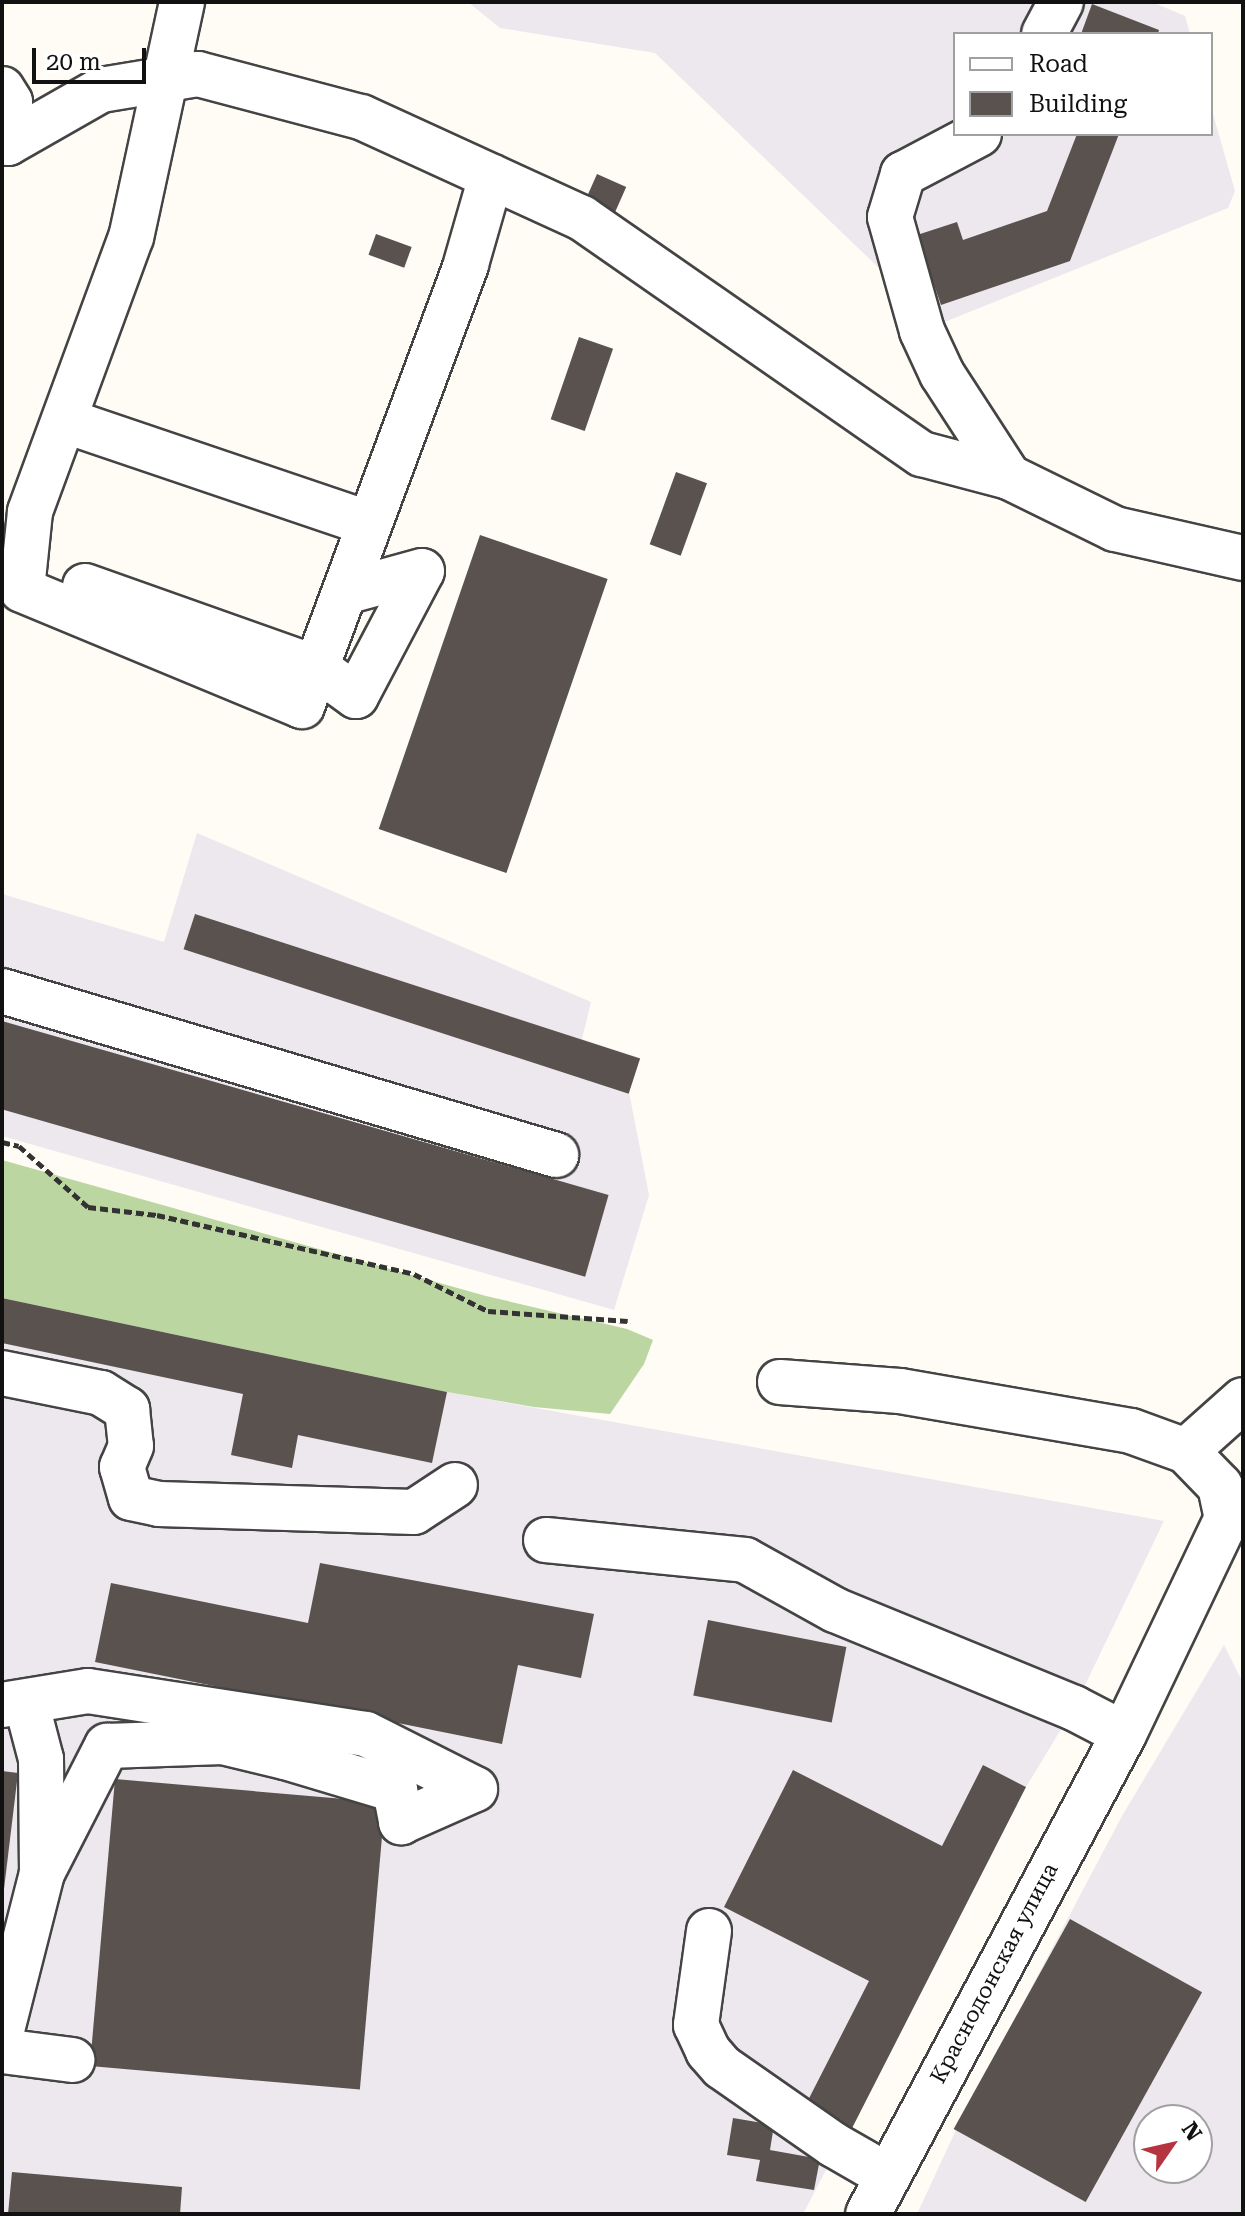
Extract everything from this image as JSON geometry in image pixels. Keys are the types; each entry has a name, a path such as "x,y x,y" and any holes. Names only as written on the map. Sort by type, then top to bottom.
{"street":[{"path":"182,2 131,237 66,421 30,512 22,590 302,706 466,264 491,177"},
{"path":"1045,32 1061,2"},
{"path":"2,89 10,102 8,143 101,90 198,74 361,117 582,218 922,454 1009,477 1115,529 1243,558"},
{"path":"975,136 903,174 890,217 922,331 942,374 1009,477"},
{"path":"66,421 368,523"},
{"path":"317,668 356,696 422,571 345,592"},
{"path":"2,991 556,1155"},
{"path":"2,1373 101,1393 127,1409 131,1446 122,1467 131,1498 159,1504 414,1512 455,1485"},
{"path":"780,1382 900,1391 1131,1431 1186,1451 1243,1400"},
{"name":"Краснодонская улица","path":"878,2195 1124,1734 1227,1518 1220,1486 1186,1451"},
{"path":"546,1540 745,1560 835,1610 1074,1708 1124,1734"},
{"path":"2,2030 42,1873 107,1746 223,1742 285,1757 395,1790 401,1822 475,1789 366,1734 88,1691 14,1703 41,1759 42,1873"},
{"path":"709,1931 696,2025 708,2051 722,2067 821,2137 878,2195"},
{"path":"2,2051 72,2060"}],"path":[{"path":"2,1142 19,1146 88,1207 157,1215 414,1274 488,1311 628,1321"}],"shaded area":[{"path":"468,2 1152,2 1185,16 1189,32 953,32 953,136 1213,136 1213,114 1235,191 1228,208 922,331 900,290 881,270 655,53 500,28"},
{"path":"197,833 591,1002 582,1039 640,1058 629,1092 649,1195 614,1310 2,1136 2,894 164,942"},
{"path":"2,1298 447,1392 1164,1521 1074,1708 1026,1787 803,2214 2,2214"},
{"path":"1224,1645 1243,1683 1243,2214 917,2214 956,2130 1122,1816"}],"green space":[{"path":"2,1160 486,1296 627,1329 653,1340 644,1364 610,1414 534,1407 447,1392 2,1298"}],"building":[{"path":"1092,4 1159,30 1158,32 1082,32"},
{"path":"1076,136 1118,136 1070,261 941,305 917,235 957,222 963,240 1047,211"},
{"path":"597,174 626,187 614,214 585,201"},
{"path":"376,234 412,247 404,268 368,255"},
{"path":"579,337 613,349 585,431 551,419"},
{"path":"676,472 707,483 681,556 650,544"},
{"path":"480,535 608,579 506,873 379,829"},
{"path":"195,914 640,1059 629,1094 184,949"},
{"path":"2,1021 609,1195 585,1277 2,1109"},
{"path":"2,1298 447,1392 432,1463 298,1435 292,1468 231,1455 243,1394 2,1343"},
{"path":"320,1563 594,1614 581,1678 518,1665 502,1744 95,1662 111,1583 308,1623"},
{"path":"708,1620 846,1647 832,1722 693,1696"},
{"path":"983,1765 1026,1787 847,2138 801,2114 869,1981 724,1907 793,1770 942,1846"},
{"path":"2,1771 18,1773 4,1889 2,1889"},
{"path":"115,1779 385,1803 360,2090 90,2066"},
{"path":"1070,1919 1202,1992 1140,2104 1133,2104 1133,2117 1086,2202 954,2129"},
{"path":"733,2118 774,2125 770,2150 820,2159 814,2190 756,2181 760,2160 727,2155"},
{"path":"12,2172 182,2187 180,2214 8,2214"}]}
